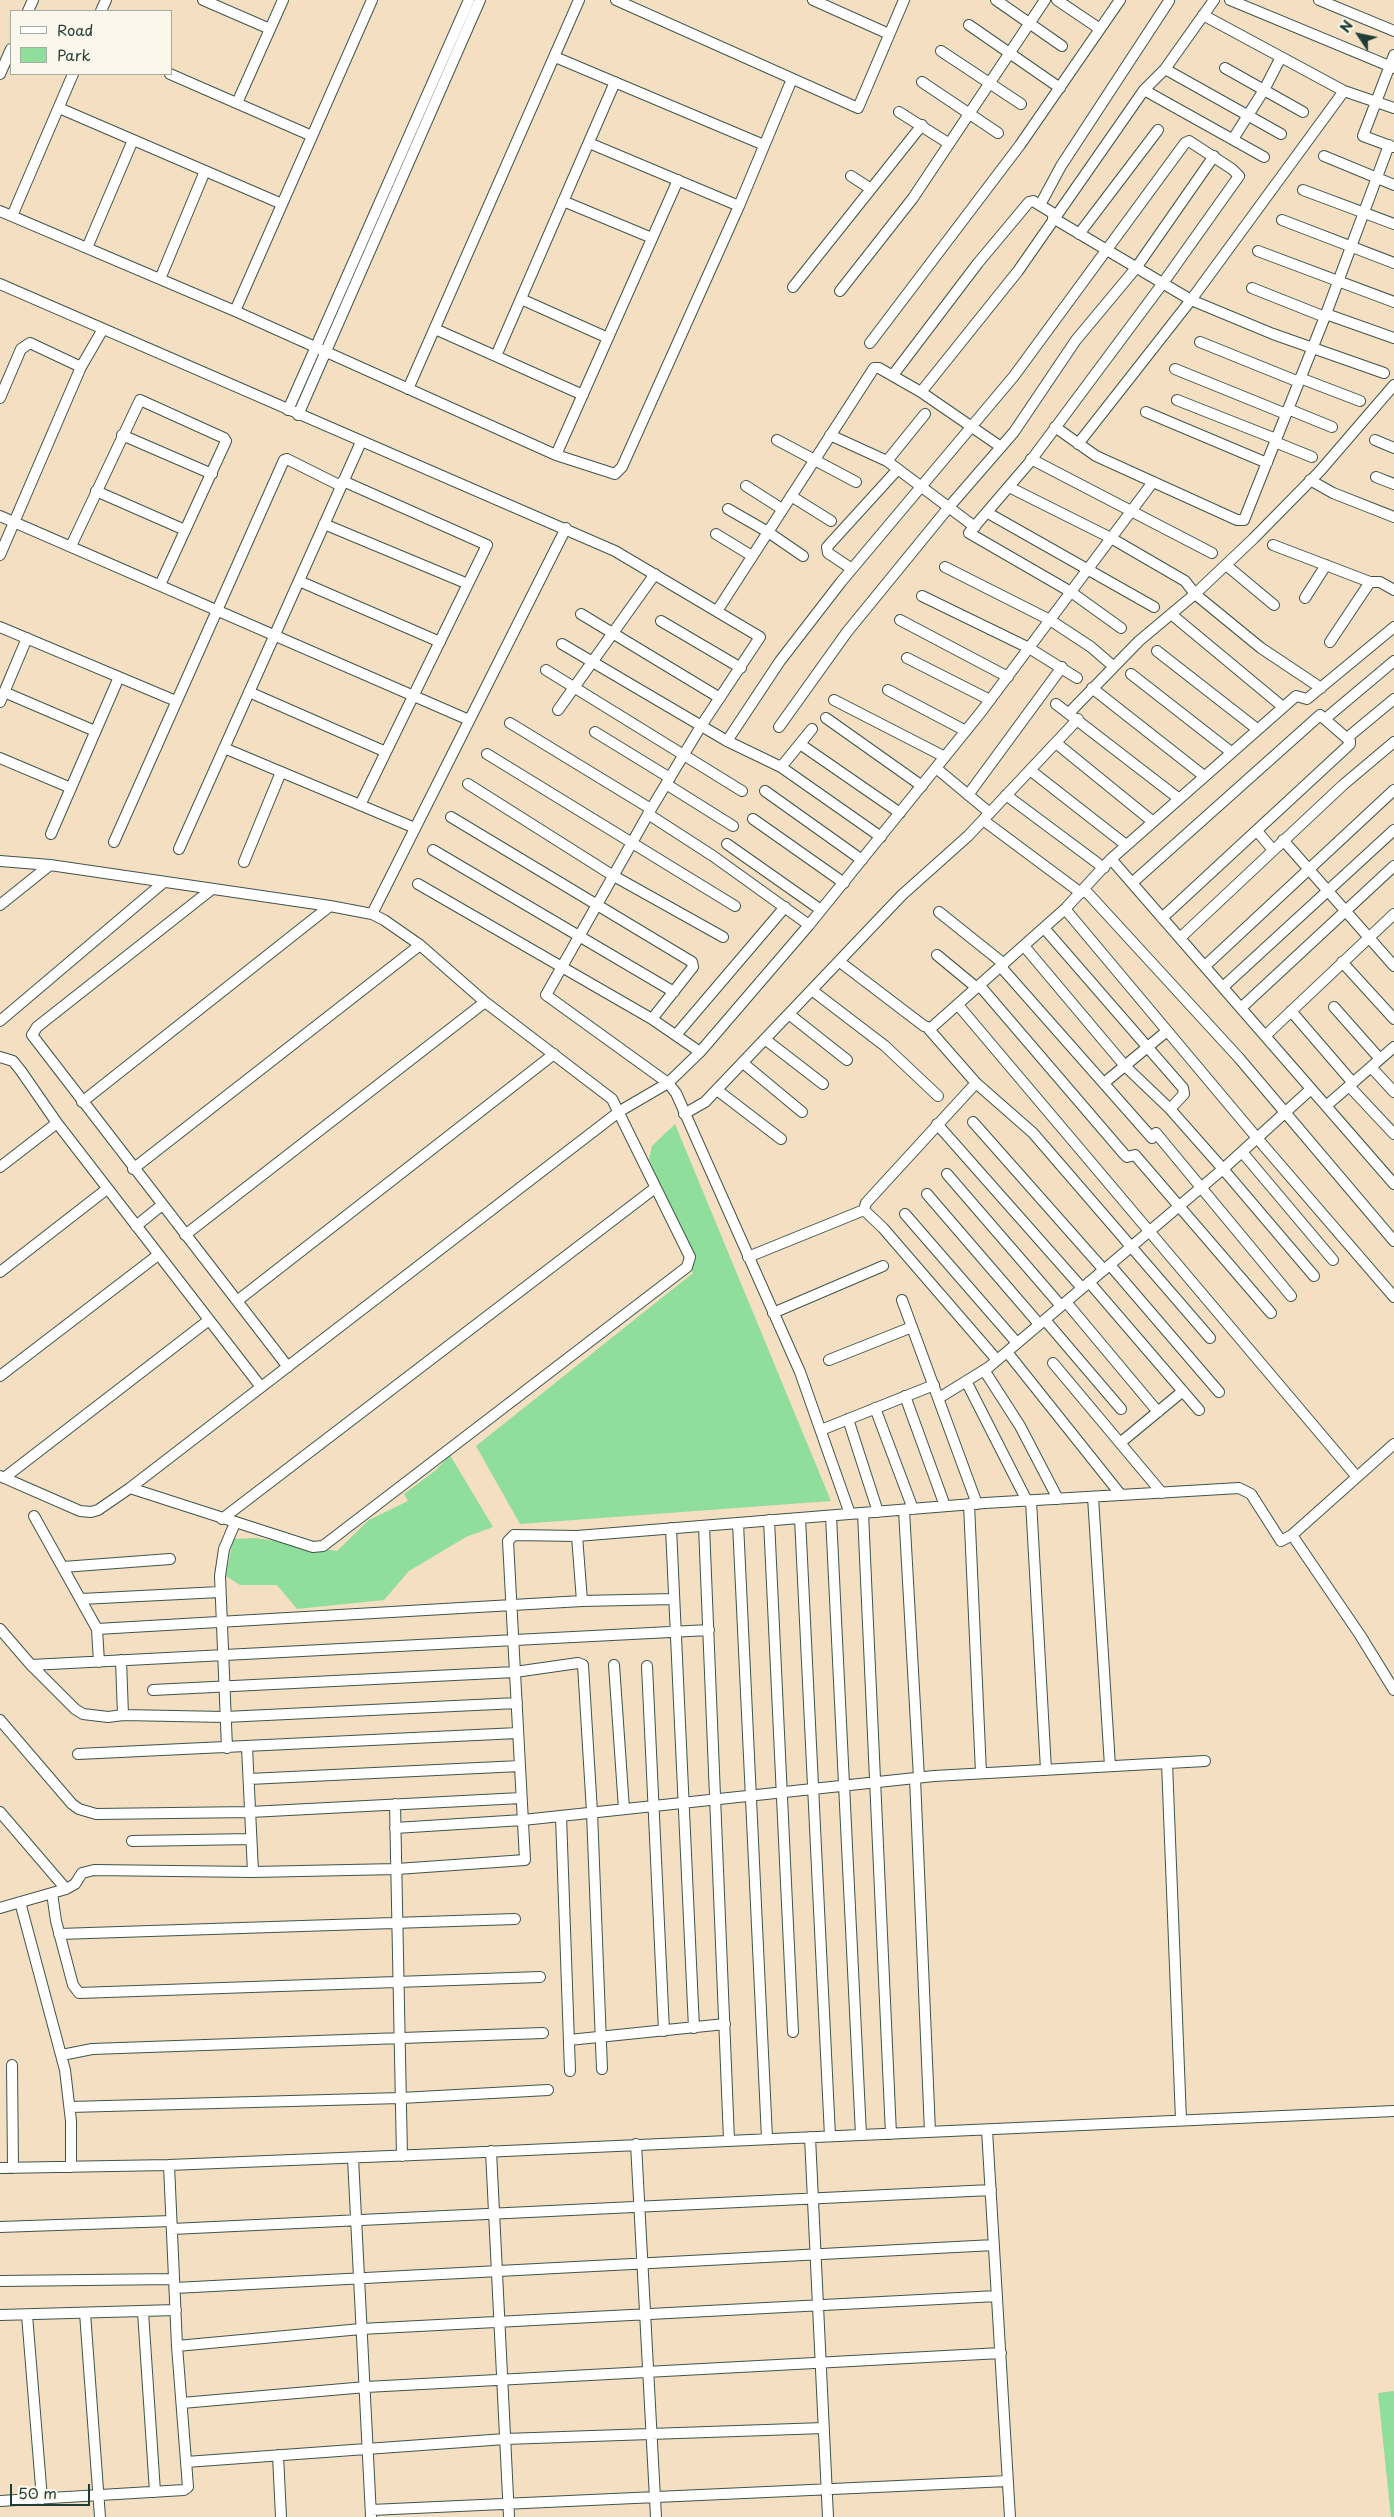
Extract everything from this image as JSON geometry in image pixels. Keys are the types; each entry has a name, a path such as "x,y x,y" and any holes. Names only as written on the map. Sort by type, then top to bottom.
{"street":[{"path":"203,0 270,29"},
{"path":"237,103 283,0"},
{"path":"235,311 372,0"},
{"path":"288,410 469,0"},
{"path":"298,415 480,0"},
{"path":"408,389 579,0"},
{"path":"616,0 858,108 904,0"},
{"path":"813,0 890,34"},
{"path":"996,0 1062,46"},
{"path":"840,291 913,198 1045,0"},
{"path":"1058,0 1100,29"},
{"path":"870,343 1020,145 1120,0"},
{"path":"922,392 1018,271 1144,90 1165,69 1214,0"},
{"path":"1230,0 1392,68"},
{"path":"1255,10 1260,0"},
{"path":"1319,0 1394,30"},
{"path":"1040,205 1061,166 1169,1"},
{"path":"1204,15 1344,91 1394,108"},
{"path":"969,25 1060,88"},
{"path":"0,74 10,50"},
{"path":"941,51 1021,104"},
{"path":"1055,427 1096,456 1153,482 1242,520 1248,515 1326,315 1376,178 1391,146 1362,136 1392,68 1394,55"},
{"path":"554,57 764,146"},
{"path":"1233,139 1264,90 1281,57"},
{"path":"1225,68 1303,112"},
{"path":"1165,69 1281,134"},
{"path":"12,216 74,75"},
{"path":"172,75 312,136"},
{"path":"0,211 235,311 556,455 616,474 620,470 739,206 792,79"},
{"path":"496,356 616,82"},
{"path":"922,82 998,133"},
{"path":"1144,90 1264,156"},
{"path":"1078,444 1191,300 1344,91"},
{"path":"58,108 282,204"},
{"path":"899,112 948,143"},
{"path":"793,288 922,125"},
{"path":"1080,234 1158,130"},
{"path":"87,248 133,140"},
{"path":"727,742 780,661 852,569 1014,376 1186,143 1191,141 1238,172 1238,176 1163,284 1031,459 988,513 970,532 972,536 1071,592 1121,628"},
{"path":"589,143 739,206"},
{"path":"779,726 847,632 949,507 1014,432 1076,340 1136,268 1214,156"},
{"path":"1324,156 1394,185"},
{"path":"160,279 205,171"},
{"path":"851,176 871,189"},
{"path":"556,455 678,180"},
{"path":"1303,190 1394,224"},
{"path":"563,201 652,238"},
{"path":"893,375 978,263 1029,202 1033,201 1080,234 1191,300 1273,334 1384,373"},
{"path":"1282,220 1394,263"},
{"path":"1258,251 1394,302"},
{"path":"0,284 298,415 616,551 760,637 684,753 612,875 563,968 546,993 547,996 668,1083 676,1093 800,1372 850,1514"},
{"path":"1252,288 1394,338"},
{"path":"520,299 608,338"},
{"path":"435,328 583,395"},
{"path":"0,555 81,367 103,329"},
{"path":"1200,342 1360,401"},
{"path":"0,398 21,349 30,343 81,367"},
{"path":"717,611 874,368 877,367 893,375 922,392 1002,447"},
{"path":"1175,369 1332,426"},
{"path":"684,1114 705,1102 902,896 987,816 1056,743 1092,688 1113,666 1226,565 1310,480 1394,385"},
{"path":"71,546 140,400 224,438 225,443 160,585"},
{"path":"1177,400 1276,440 1312,457"},
{"path":"1146,412 1267,463"},
{"path":"887,461 925,414"},
{"path":"122,435 212,474"},
{"path":"830,435 887,461 975,527"},
{"path":"778,440 856,482"},
{"path":"1375,440 1394,448"},
{"path":"179,849 361,442"},
{"path":"1031,459 1212,553"},
{"path":"114,842 285,460 488,545 360,805"},
{"path":"852,569 828,553 827,547 898,469"},
{"path":"1376,477 1394,484"},
{"path":"1310,480 1333,493 1394,517"},
{"path":"209,1320 2,1477 80,1511 90,1512 98,1510 130,1488 620,1111 668,1083 700,1052 809,925 966,732 1153,482"},
{"path":"746,486 782,509"},
{"path":"1009,487 1111,538 1185,582 1195,594 1261,648 1320,688"},
{"path":"96,491 185,530"},
{"path":"791,496 831,521"},
{"path":"728,510 768,532 803,556"},
{"path":"988,513 1154,607"},
{"path":"0,516 469,720"},
{"path":"324,524 468,584"},
{"path":"372,914 566,528"},
{"path":"716,534 752,556"},
{"path":"1273,545 1370,582 1380,582 1394,590"},
{"path":"1226,565 1274,606"},
{"path":"1305,598 1326,565"},
{"path":"945,567 1050,620 1090,647 1113,666"},
{"path":"558,710 655,574"},
{"path":"299,581 440,642"},
{"path":"1330,642 1370,582"},
{"path":"922,596 1029,648 1077,678"},
{"path":"581,614 720,698"},
{"path":"1171,614 1283,707"},
{"path":"900,620 1008,677"},
{"path":"661,621 741,668"},
{"path":"0,627 176,702"},
{"path":"927,1028 933,1026 958,1005 1065,909 1111,859 1257,729 1296,696 1306,700 1394,627"},
{"path":"0,702 28,638"},
{"path":"562,644 727,742 781,767 880,837"},
{"path":"1157,651 1257,729"},
{"path":"907,658 990,700"},
{"path":"1325,719 1394,661"},
{"path":"968,795 1062,668"},
{"path":"546,670 742,790"},
{"path":"1131,674 1231,752"},
{"path":"51,834 118,677"},
{"path":"1092,688 1204,776"},
{"path":"888,690 966,732"},
{"path":"4,692 95,731"},
{"path":"249,692 386,752"},
{"path":"1347,738 1394,699"},
{"path":"834,700 945,758"},
{"path":"1056,704 1178,798"},
{"path":"1132,883 1320,716 1347,738 1350,744 1162,918"},
{"path":"826,718 922,786"},
{"path":"510,723 650,812 809,925"},
{"path":"781,767 812,729"},
{"path":"595,732 733,826"},
{"path":"1180,938 1342,785 1394,742"},
{"path":"1056,743 1152,821"},
{"path":"800,744 900,813"},
{"path":"224,748 415,828"},
{"path":"486,754 735,906"},
{"path":"0,758 71,788"},
{"path":"936,768 968,795 987,816 1083,891 1286,1112 1394,1240"},
{"path":"1030,770 1126,845"},
{"path":"244,862 280,772"},
{"path":"468,784 612,875 723,937"},
{"path":"1204,966 1394,790"},
{"path":"765,791 862,860"},
{"path":"1006,795 1104,868"},
{"path":"451,816 692,962 693,967 652,1018"},
{"path":"753,819 844,883"},
{"path":"1222,987 1394,830"},
{"path":"1257,831 1273,850"},
{"path":"1283,840 1394,966"},
{"path":"727,844 821,910"},
{"path":"434,850 674,992"},
{"path":"1111,859 1394,1184"},
{"path":"0,861 50,865 330,906 372,914 420,945 485,1002 612,1099 620,1111 655,1188 690,1257 687,1266 327,1544 313,1547 130,1488"},
{"path":"0,905 50,865"},
{"path":"1241,1008 1394,866"},
{"path":"0,1021 164,882"},
{"path":"418,884 652,1018 700,1052"},
{"path":"212,889 33,1032 33,1037 133,1169 288,1367"},
{"path":"82,1102 330,906"},
{"path":"676,1035 785,908"},
{"path":"1065,909 1257,1138 1394,1297"},
{"path":"939,912 1002,965 1152,1138 1156,1134 1291,1296"},
{"path":"1265,1036 1394,914"},
{"path":"1044,928 1184,1091 1170,1109"},
{"path":"133,1169 420,945"},
{"path":"1024,946 1125,1066 1170,1109 1314,1276"},
{"path":"937,955 978,987 1124,1154 1127,1157 1135,1155 1271,1314"},
{"path":"840,962 927,1028 976,1083 1033,1133 1210,1338"},
{"path":"1342,962 1394,1019"},
{"path":"814,990 885,1046 938,1096"},
{"path":"185,1235 485,1002"},
{"path":"958,1005 1357,1477"},
{"path":"1334,1007 1380,1059"},
{"path":"1290,1011 1394,1134"},
{"path":"790,1015 847,1060"},
{"path":"1104,1083 1168,1031"},
{"path":"766,1040 823,1084"},
{"path":"1326,1106 1394,1048"},
{"path":"236,1302 554,1054"},
{"path":"0,1057 13,1061 57,1124 261,1387"},
{"path":"743,1064 802,1112"},
{"path":"1371,1067 1394,1092"},
{"path":"864,1210 866,1203 976,1083"},
{"path":"939,1398 997,1360 1201,1188 1311,1089"},
{"path":"717,1090 781,1139"},
{"path":"973,1122 1219,1392"},
{"path":"0,1167 57,1124"},
{"path":"937,1124 1199,1410"},
{"path":"1242,1152 1332,1260"},
{"path":"947,1174 1158,1412"},
{"path":"222,1518 655,1188"},
{"path":"0,1272 107,1189"},
{"path":"927,1194 1121,1409"},
{"path":"136,1226 162,1205"},
{"path":"748,1257 864,1210"},
{"path":"864,1210 883,1228 997,1360"},
{"path":"905,1214 1017,1343"},
{"path":"0,1376 158,1255"},
{"path":"774,1313 883,1266"},
{"path":"902,1300 939,1398 973,1504 980,1773"},
{"path":"829,1360 912,1327"},
{"path":"1006,1352 1121,1496"},
{"path":"1053,1363 1162,1493"},
{"path":"984,1370 1020,1426 1058,1499"},
{"path":"966,1381 1029,1501 1046,1770"},
{"path":"821,1430 934,1385"},
{"path":"1120,1443 1183,1391"},
{"path":"905,1396 944,1506"},
{"path":"875,1408 908,1509 930,2132"},
{"path":"848,1419 878,1512"},
{"path":"2,1905 66,1889 74,1884 82,1873 94,1870 252,1872 397,1869 525,1860 508,1541 514,1535 577,1536 944,1506 1244,1488 1251,1494 1281,1541 1292,1535 1394,1444"},
{"path":"1093,1497 1110,1766"},
{"path":"863,1513 877,1782 891,2134"},
{"path":"34,1516 97,1629 99,1662"},
{"path":"831,1516 860,2135"},
{"path":"800,1518 830,2136"},
{"path":"769,1520 793,2032"},
{"path":"227,1748 220,1576 224,1549 235,1523"},
{"path":"738,1523 767,2138"},
{"path":"704,1526 729,2140"},
{"path":"670,1528 694,2028"},
{"path":"1292,1535 1360,1635 1394,1690"},
{"path":"577,1536 582,1602"},
{"path":"63,1567 170,1559"},
{"path":"81,1599 220,1592"},
{"path":"97,1629 582,1602 674,1599"},
{"path":"0,1629 31,1665 78,1712 95,1716 226,1717 516,1703"},
{"path":"31,1665 513,1638 709,1630"},
{"path":"120,1660 123,1715"},
{"path":"153,1690 515,1672 578,1663 583,1665 592,1812 602,2070"},
{"path":"614,1665 624,1808"},
{"path":"647,1666 664,2031"},
{"path":"0,1720 72,1804 85,1812 96,1814 250,1812 522,1798"},
{"path":"78,1754 518,1733"},
{"path":"247,1747 252,1872"},
{"path":"395,1828 523,1820 917,1778 1205,1761"},
{"path":"1167,1763 1181,2120"},
{"path":"249,1779 520,1766"},
{"path":"394,1804 397,1869 402,2156"},
{"path":"0,1812 66,1889"},
{"path":"561,1816 570,2071"},
{"path":"132,1841 251,1839"},
{"path":"52,1893 59,1934 73,1985 79,1992 540,1977"},
{"path":"20,1902 62,2055 70,2107 71,2167"},
{"path":"59,1934 515,1919"},
{"path":"569,2040 725,2024"},
{"path":"62,2055 92,2049 543,2034"},
{"path":"12,2065 13,2168"},
{"path":"70,2107 401,2098 548,2090"},
{"path":"0,2168 169,2165 402,2156 1394,2111"},
{"path":"987,2130 1010,2517"},
{"path":"810,2136 828,2517"},
{"path":"636,2144 656,2517"},
{"path":"491,2152 509,2517"},
{"path":"353,2158 371,2514 508,2504 1008,2481"},
{"path":"0,2501 186,2489 188,2484 177,2346 169,2165"},
{"path":"0,2227 356,2220 991,2190"},
{"path":"0,2281 174,2283 359,2278 994,2245"},
{"path":"177,2346 361,2329 997,2296"},
{"path":"0,2315 176,2310"},
{"path":"143,2312 155,2492"},
{"path":"85,2313 100,2517"},
{"path":"27,2314 42,2499"},
{"path":"182,2403 366,2387 1001,2353"},
{"path":"186,2462 505,2439 824,2428"},
{"path":"278,2455 281,2517"}],"green space":[{"path":"675,1124 831,1501 520,1524 476,1446 693,1273 649,1159 652,1146"},
{"path":"450,1455 493,1527 466,1537 409,1571 384,1600 297,1609 277,1585 240,1585 226,1576 233,1539 256,1538 337,1551 369,1520 408,1501 404,1494 436,1470"},
{"path":"1394,2391 1394,2517 1391,2517 1378,2393"}]}
